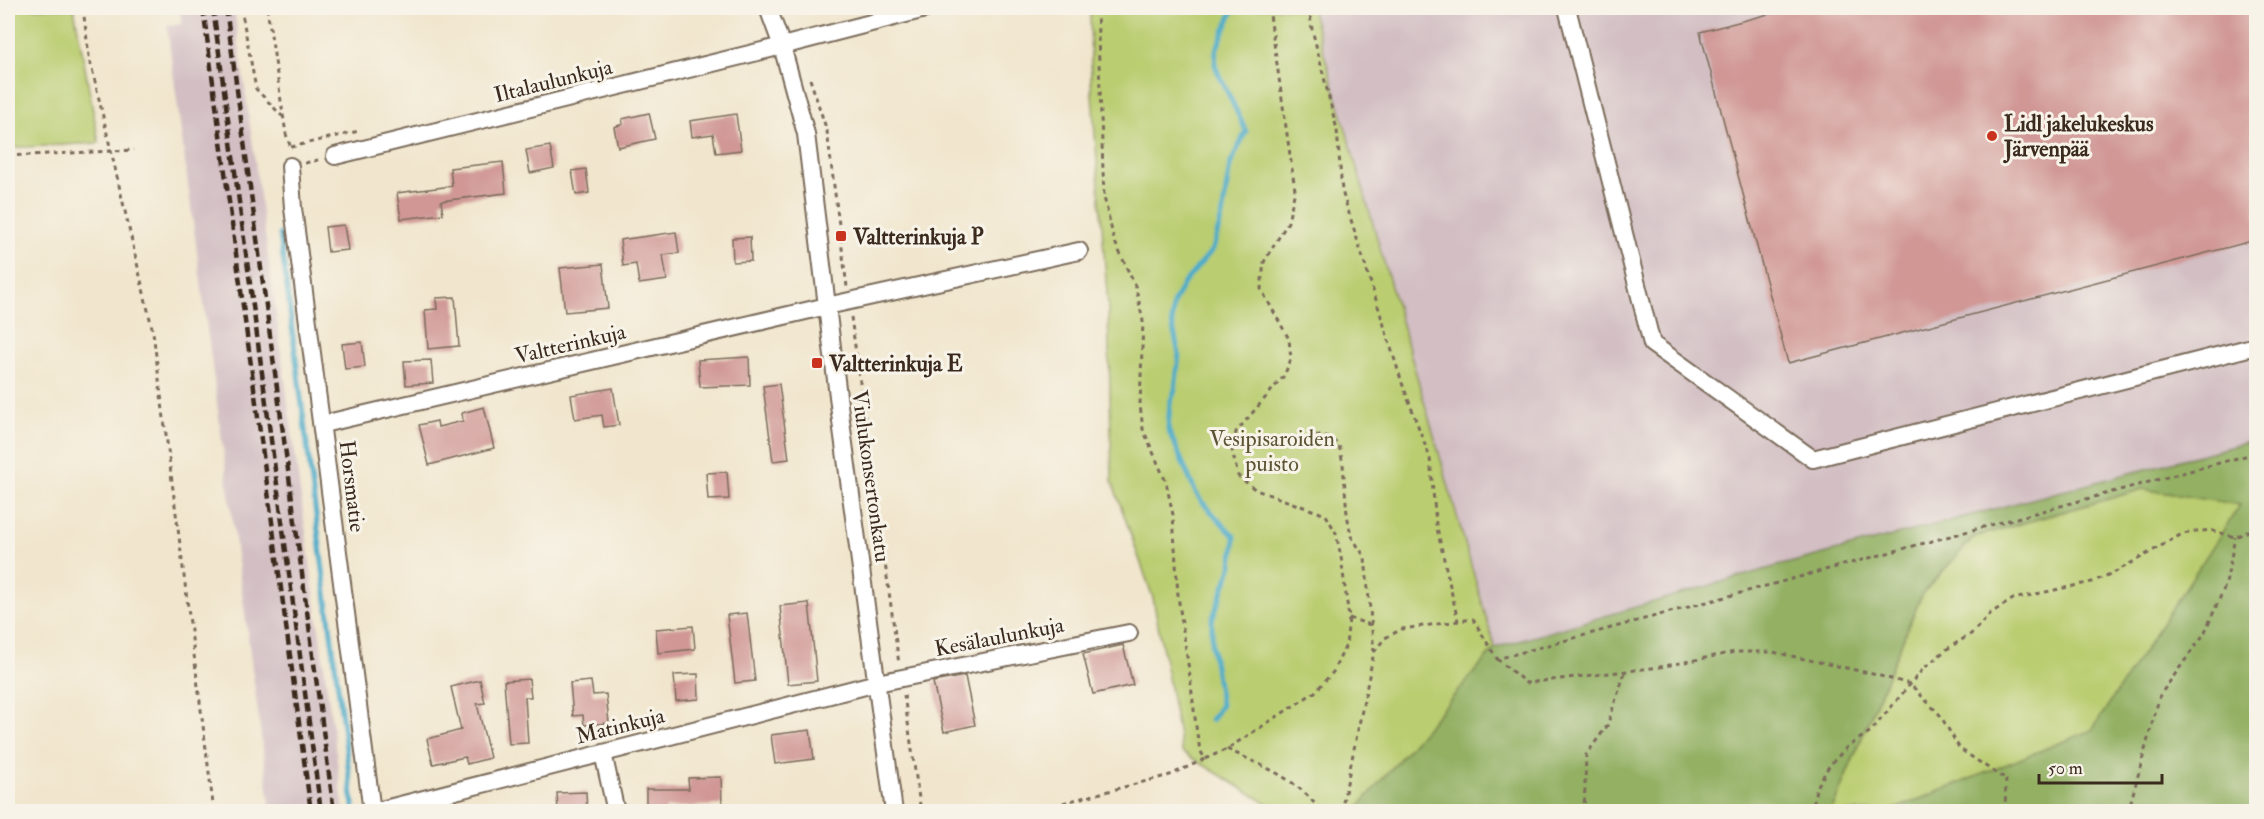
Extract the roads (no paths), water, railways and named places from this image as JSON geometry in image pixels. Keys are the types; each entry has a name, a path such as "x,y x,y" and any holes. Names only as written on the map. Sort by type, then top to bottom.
{"street":[{"name":"Viulukonsertonkatu","path":"768,8 782,46 806,134 894,812"},
{"name":"Iltalaulunkuja","path":"335,156 929,8"},
{"path":"1567,8 1652,344 1813,459 2256,346"},
{"name":"Horsmatie","path":"290,166 293,208 373,812"},
{"name":"Valtterinkuja","path":"323,424 827,306 1079,251"},
{"name":"Kesälaulunkuja","path":"878,683 1129,633"},
{"name":"Matinkuja","path":"373,812 878,683"},
{"path":"603,753 616,812"}],"waterway":[{"path":"1211,720 1221,705 1212,647 1212,620 1232,565 1235,537 1201,501 1168,429 1179,354 1172,323 1173,304 1184,283 1213,249 1222,216 1230,165 1246,131 1215,66 1216,50 1234,8"},
{"path":"280,234 354,812"}],"railway":[{"path":"203,8 311,812"},
{"path":"213,8 321,812"},
{"path":"226,8 334,812"}],"place":[{"name":"Lidl jakelukeskus Järvenpää","path":"1992,136"},
{"name":"Valtterinkuja P","path":"841,236"},
{"name":"Valtterinkuja E","path":"817,363"}],"park label":[{"name":"Vesipisaroiden puisto","path":"1272,450"}]}
